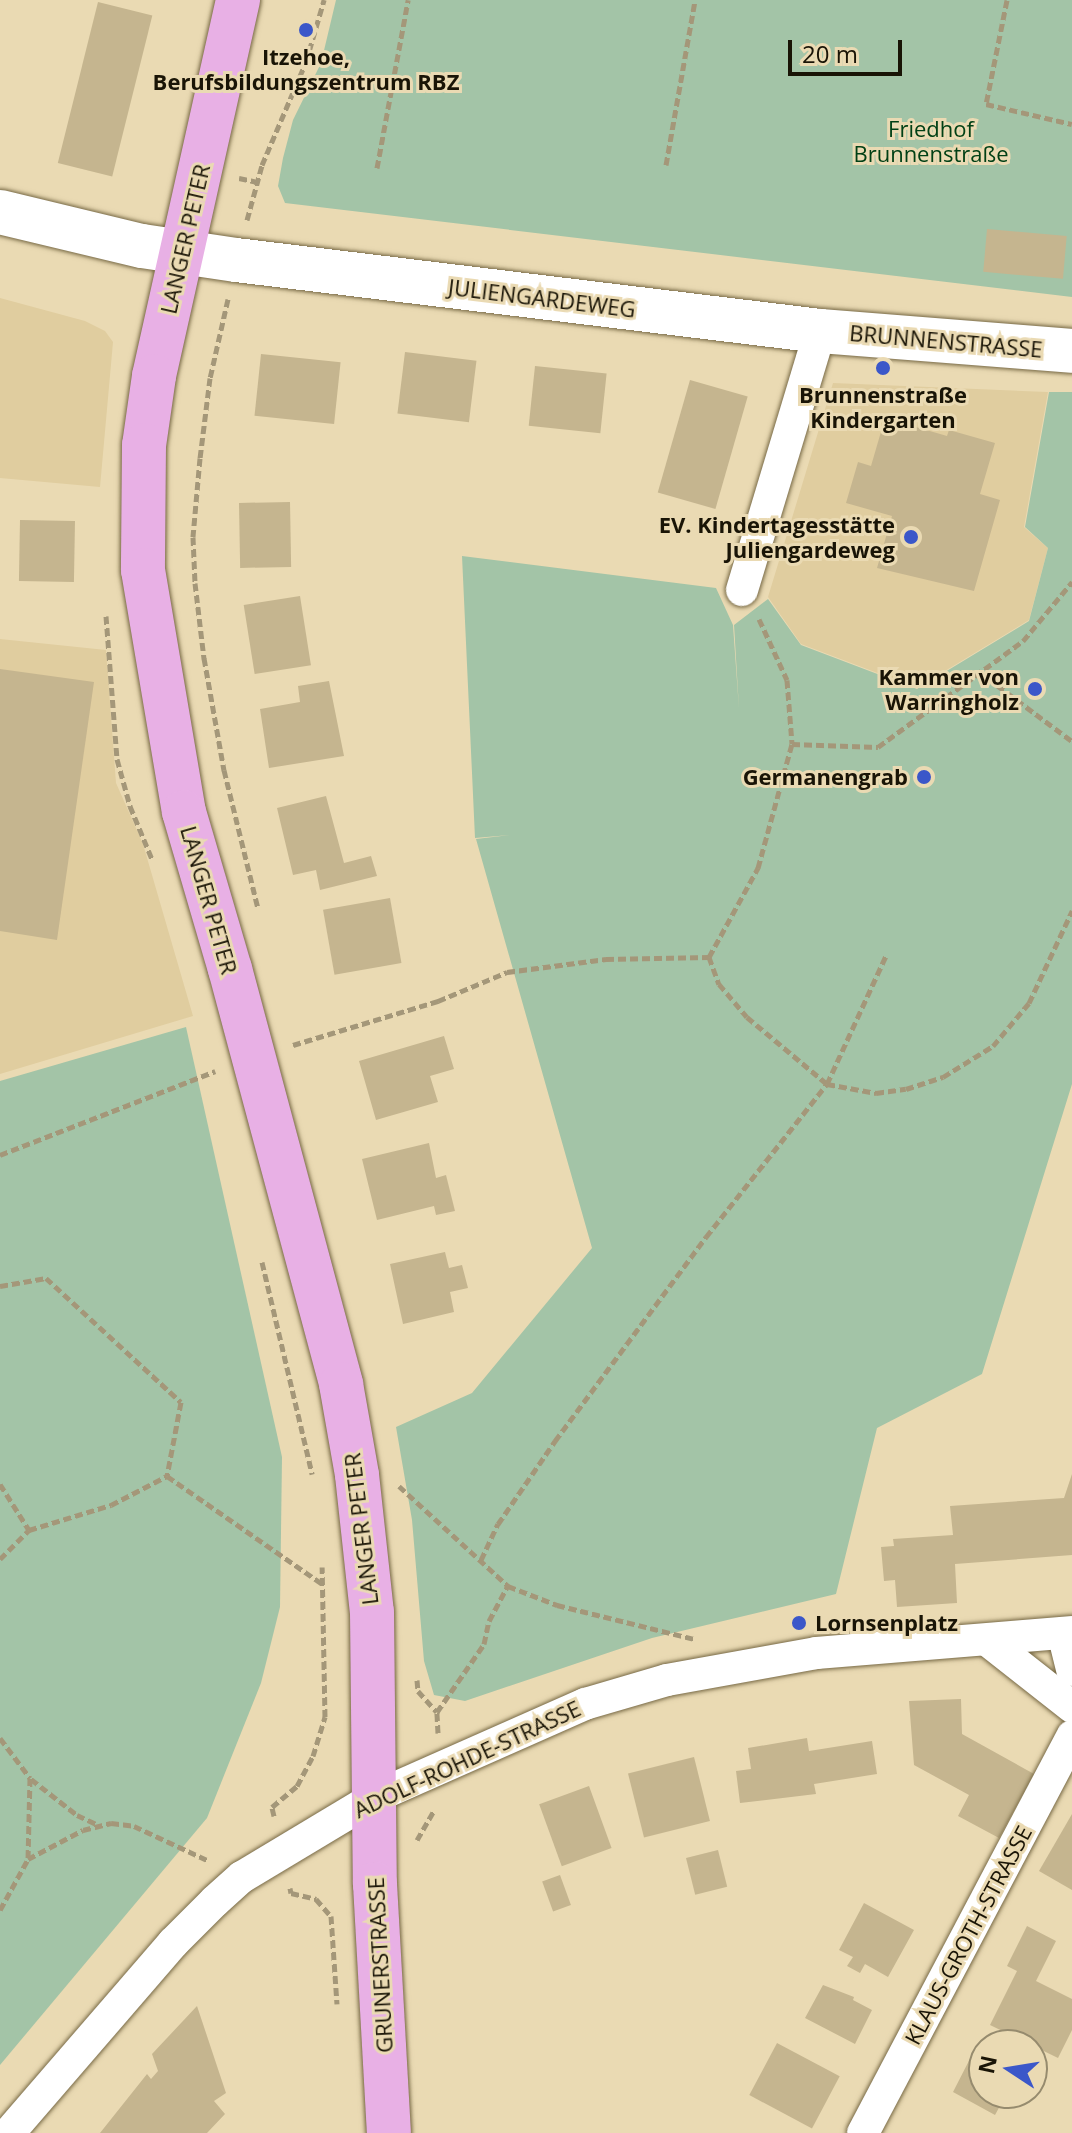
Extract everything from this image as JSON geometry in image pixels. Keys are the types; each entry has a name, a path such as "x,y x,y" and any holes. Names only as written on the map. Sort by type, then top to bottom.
{"main road":[{"name":"LANGER PETER","path":"238,0 154,376 144,445 143,570 184,812 244,1056 341,1384 357,1475 372,1612 375,1797"},
{"name":"GRUNERSTRASSE","path":"375,1797 375,1884 389,2133"}],"street":[{"name":"JULIENGARDEWEG","path":"0,212 181,252 236,260 820,331"},
{"name":"BRUNNENSTRASSE","path":"820,331 1072,351"},
{"path":"742,590 820,331"},
{"path":"987,1640 1068,1633 1072,1670"},
{"path":"987,1640 1072,1707"},
{"name":"ADOLF-ROHDE-STRASSE","path":"9,2133 173,1943 242,1877 375,1797 585,1704 667,1680 804,1655 987,1640"},
{"name":"KLAUS-GROTH-STRASSE","path":"863,2133 1072,1736"}],"path":[{"path":"262,923 211,705 195,583 193,537 210,378 236,260 262,165 306,62 324,0"},
{"path":"377,168 408,0"},
{"path":"666,165 695,0"},
{"path":"1007,0 986,104 1072,124"},
{"path":"792,744 878,747 1023,641 1072,582"},
{"path":"742,590 787,680 792,744 758,868 709,957 719,984 747,1017 827,1084 876,1093 906,1089 943,1077 993,1046 1029,1003 1072,911"},
{"path":"105,604 117,759 130,806 155,868"},
{"path":"978,671 1072,741"},
{"path":"481,1560 498,1524 555,1441 706,1237 827,1084 886,956"},
{"path":"0,1155 244,1056 425,1005 507,972 606,959 709,957"},
{"path":"221,1086 244,1056 289,1029"},
{"path":"244,1056 297,1060"},
{"path":"261,1254 314,1484"},
{"path":"0,1286 46,1278 181,1402 167,1476"},
{"path":"0,1559 29,1530 111,1505 167,1476"},
{"path":"167,1476 324,1585"},
{"path":"397,1496 395,1481 508,1586 557,1605 704,1641"},
{"path":"0,1484 29,1530"},
{"path":"321,1556 325,1717 313,1756 297,1786 272,1807 291,1893 316,1899 331,1916"},
{"path":"416,1676 418,1691 437,1712 484,1644 489,1621 508,1586"},
{"path":"0,1738 30,1778 77,1815 98,1825 134,1826 242,1877"},
{"path":"0,1910 28,1859 30,1778"},
{"path":"28,1859 52,1844 98,1825"}],"shaded area":[{"path":"0,298 85,321 105,331 113,342 100,487 0,478"},
{"name":"EV. Kindertagesstätte Juliengardeweg","path":"833,383 1048,392 1024,527 1048,548 1029,620 917,688 801,644 768,597"},
{"path":"0,639 106,650 116,783 143,844 193,1016 0,1074"}],"green space":[{"name":"Friedhof Brunnenstraße","path":"336,0 1072,0 1072,297 285,203 278,186 283,158 293,120 321,63"},
{"path":"1049,392 1072,392 1072,1084 982,1374 877,1428 836,1594 652,1638 465,1701 434,1695 424,1661 412,1520 396,1427 472,1393 592,1248 476,839 510,835 475,838 462,556 716,588 733,625 739,709 734,625 768,599 801,645 917,689 1029,621 1048,548 1025,527"},
{"path":"186,1027 282,1457 280,1607 261,1683 207,1818 0,2065 0,1081"}],"building":[{"path":"98,2 152,16 112,177 58,163"},
{"path":"987,229 1067,236 1063,279 983,272"},
{"path":"405,352 476,361 469,422 397,414"},
{"path":"261,354 341,362 334,424 255,416"},
{"path":"535,366 607,374 600,433 529,426"},
{"path":"690,380 748,397 715,509 658,492"},
{"path":"885,418 947,436 949,430 995,443 980,494 1000,500 974,591 877,568 892,516 846,503 858,462 871,466"},
{"path":"290,502 291,567 240,568 239,503"},
{"path":"20,520 75,521 74,582 19,581"},
{"path":"300,596 311,665 255,674 244,605"},
{"path":"0,669 94,682 57,940 0,931"},
{"path":"329,681 344,756 269,768 260,709 300,702 298,686"},
{"path":"326,796 344,863 371,856 377,876 320,890 316,870 293,875 277,808"},
{"path":"390,898 401,963 334,975 323,910"},
{"path":"444,1036 454,1069 430,1076 438,1102 376,1120 359,1061"},
{"path":"429,1143 436,1178 446,1175 455,1211 436,1215 434,1206 377,1220 362,1159"},
{"path":"445,1252 449,1268 462,1265 468,1288 450,1292 454,1312 403,1324 390,1264"},
{"path":"1072,1474 1072,1555 955,1564 957,1603 897,1607 895,1580 884,1581 881,1547 894,1546 893,1539 953,1535 950,1506 1064,1498"},
{"path":"961,1699 962,1734 1034,1774 999,1838 958,1816 969,1795 914,1765 909,1701"},
{"path":"807,1738 809,1751 872,1741 877,1774 814,1784 816,1794 740,1803 736,1771 751,1769 748,1748"},
{"path":"694,1757 710,1821 644,1837 628,1773"},
{"path":"589,1786 612,1848 562,1866 539,1804"},
{"path":"1072,1814 1072,1890 1039,1871"},
{"path":"718,1850 727,1887 695,1895 686,1858"},
{"path":"560,1875 571,1905 553,1912 542,1881"},
{"path":"864,1903 914,1930 888,1977 865,1964 860,1973 847,1966 853,1957 839,1950"},
{"path":"1027,1926 1056,1941 1036,1981 1072,1999 1072,2030 1058,2058 1048,2053 1048,2029 998,2029 990,2025 1017,1971 1007,1966"},
{"path":"823,1985 854,1997 853,2000 872,2010 855,2044 805,2018"},
{"path":"197,2006 226,2093 214,2101 225,2114 207,2133 100,2133 147,2074 151,2079 158,2071 152,2054"},
{"path":"777,2043 840,2076 812,2128 749,2095"},
{"path":"968,2063 968,2100 953,2092"},
{"path":"984,2109 998,2109 995,2115"}],"place":[{"name":"Itzehoe, Berufsbildungszentrum RBZ","path":"306,30"},
{"name":"Brunnenstraße Kindergarten","path":"883,368"},
{"name":"EV. Kindertagesstätte Juliengardeweg","path":"911,537"},
{"name":"Kammer von Warringholz","path":"1035,689"},
{"name":"Germanengrab","path":"924,777"},
{"name":"Lornsenplatz","path":"799,1623"}]}
